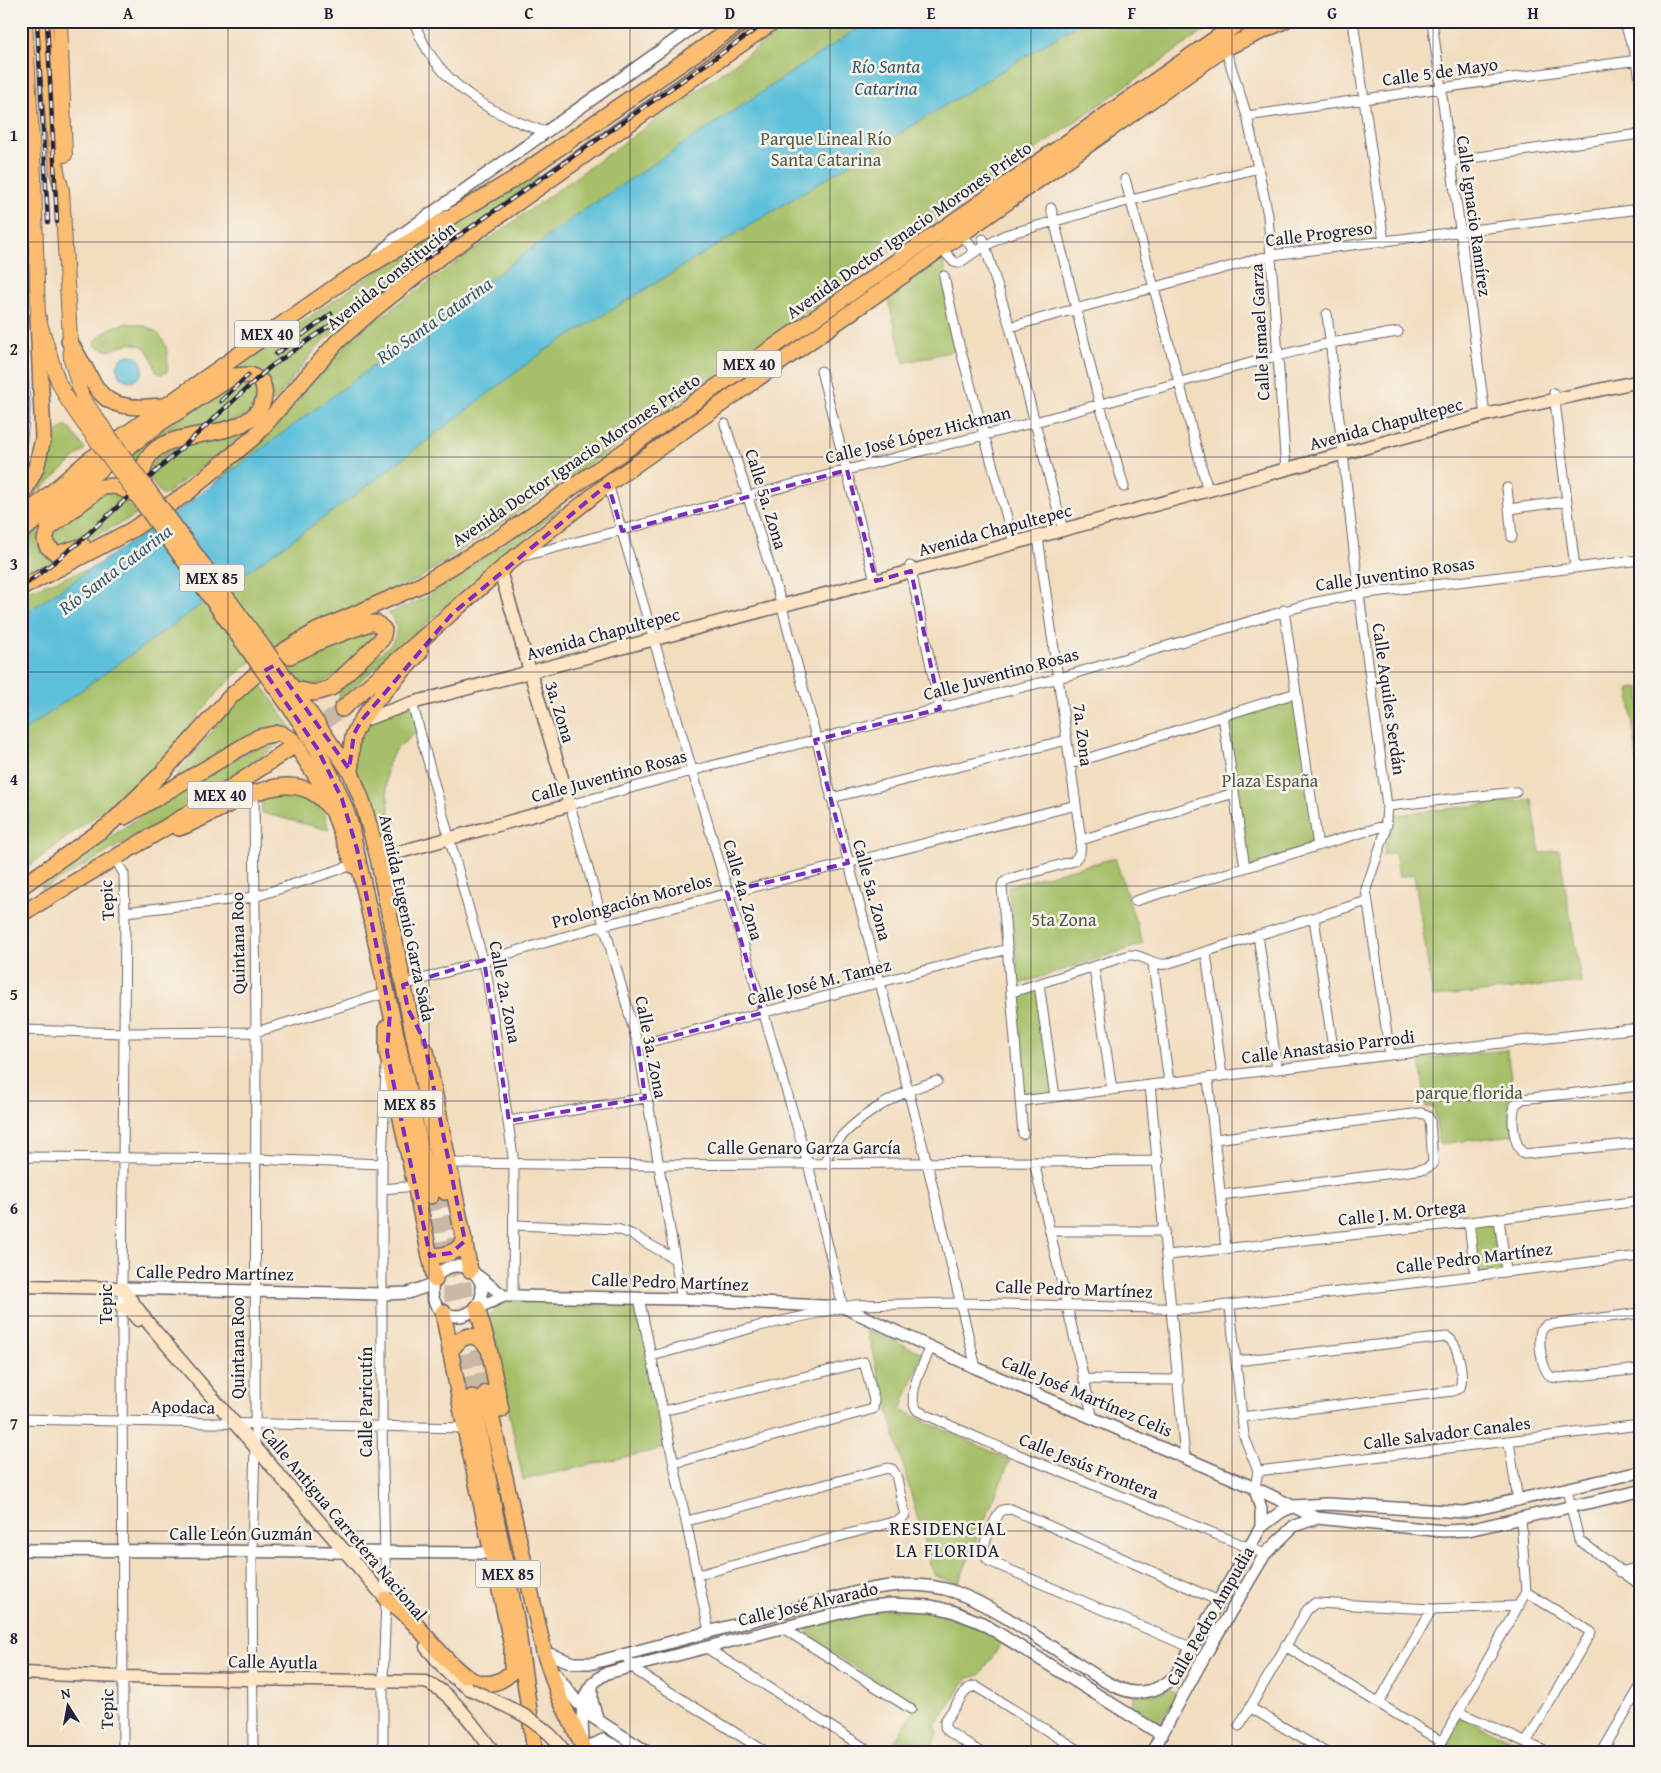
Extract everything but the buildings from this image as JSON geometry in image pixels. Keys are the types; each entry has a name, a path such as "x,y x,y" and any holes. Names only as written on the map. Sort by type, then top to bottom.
{"highway":[{"name":"Avenida Constitución","path":"21,519 89,460 342,282 514,179 742,21"},
{"name":"Avenida Constitución","path":"21,588 130,531 187,493 238,451 274,416 337,342 372,311 435,261 774,21"},
{"name":"Avenida Doctor Ignacio Morones Prieto","path":"21,888 110,824 163,772 243,683 279,654 304,637 423,584 501,537 1242,21"},
{"path":"1246,37 1260,21"},
{"name":"Avenida Doctor Ignacio Morones Prieto","path":"342,709 513,559 608,484 1225,48 1284,21"},
{"path":"623,128 726,32"},
{"path":"21,498 36,468 43,439 38,318"},
{"path":"69,341 97,389 113,404 132,408 164,406"},
{"path":"21,532 97,470 162,422 234,376 242,374 258,378 264,387 260,407 248,420 230,428 171,442 157,448 145,461 139,489 116,486 102,487 48,529 45,540 47,546 57,554 73,551 106,536 130,531"},
{"name":"MEX 85","path":"139,489 276,677"},
{"path":"351,773 352,742 361,722 452,614"},
{"path":"243,683 294,654 330,638 370,623 382,626 384,630 382,639 336,684 325,691 315,693 294,689"},
{"name":"Avenida Eugenio Garza Sada","path":"276,677 294,689 351,773 363,803 378,858 408,1009 438,1194 390,1013 350,823 333,777 276,677"},
{"path":"110,824 159,798 259,737 272,733 285,735 296,745 321,781 353,865 363,879"},
{"name":"MEX 40","path":"21,914 115,859 289,749"},
{"path":"149,838 204,818 254,794 278,785 296,785 315,793 331,808"},
{"path":"408,1009 424,1040 472,1272"},
{"path":"390,1013 387,1031 387,1052 416,1186 434,1282"},
{"path":"430,1256 451,1253 459,1249 465,1241"},
{"path":"386,1599 400,1608 458,1669 475,1681 483,1684 503,1680 512,1671 514,1660 510,1635 450,1352 438,1306"},
{"path":"477,1308 489,1349 526,1540 524,1562"},
{"path":"450,1352 460,1339 469,1336 480,1339 489,1349"},
{"name":"MEX 85","path":"486,1393 546,1658 560,1699 587,1750"},
{"name":"MEX 85","path":"472,1397 511,1589 535,1752"},
{"path":"492,1556 511,1589"},
{"path":"510,1635 516,1618"}],"main road":[{"name":"MEX 85","path":"25,21 27,183 38,318 58,381 68,401 90,420 139,489"},
{"name":"MEX 85","path":"45,21 57,172 62,190 69,341 75,379 90,420"},
{"path":"60,21 66,174 62,190"},
{"path":"21,98 27,183"},
{"path":"1554,396 1640,374"},
{"name":"Avenida Chapultepec","path":"361,722 412,703 529,669 1013,541 1038,537 1062,528 1484,412 1554,396 1640,381"},
{"path":"1013,541 1062,528"},
{"name":"3a. Zona","path":"500,571 570,805"},
{"name":"Calle Juventino Rosas","path":"378,858 570,805"},
{"name":"Calle Pedro Martínez","path":"21,1286 122,1288"},
{"name":"Calle Antigua Carretera Nacional","path":"122,1288 167,1344 443,1667 468,1688 533,1720 550,1733 565,1752"},
{"path":"122,1308 128,1308 156,1342 167,1344"},
{"name":"Calle Ayutla","path":"21,1673 254,1680 425,1682 436,1686 448,1696 494,1752"}],"street":[{"path":"414,21 430,56 470,97 493,111 546,132"},
{"path":"372,263 394,240 702,21"},
{"path":"1353,21 1384,242"},
{"name":"Calle Ignacio Ramírez","path":"1432,21 1484,412"},
{"path":"1624,21 1637,60 1640,80"},
{"name":"Calle Ismael Garza","path":"1225,48 1247,116 1259,168 1272,255 1276,356 1286,467"},
{"name":"Calle 5 de Mayo","path":"1247,116 1637,60"},
{"path":"1450,161 1640,134"},
{"path":"941,248 956,263 975,252 985,242 1005,235 1131,200 1259,168"},
{"path":"1126,179 1208,488"},
{"path":"1052,208 1075,309 1124,488"},
{"name":"Calle Progreso","path":"1010,327 1272,255 1640,209"},
{"path":"962,234 975,252"},
{"path":"985,242 1010,327 1062,528"},
{"path":"944,276 958,337 1013,541"},
{"name":"Calle Aquiles Serdán","path":"1327,314 1358,594 1387,806 1387,825 1368,880 1366,901 1390,1055"},
{"name":"Calle José López Hickman","path":"513,559 1100,405 1276,356 1330,343 1398,332"},
{"path":"21,336 25,407 21,449"},
{"path":"821,372 875,578"},
{"path":"1554,396 1575,568"},
{"name":"Calle 5a. Zona","path":"725,424 781,602 815,740 908,1091 976,1368"},
{"name":"Calle 4a. Zona","path":"608,484 691,772 808,1164 843,1307"},
{"path":"1507,488 1512,537"},
{"path":"1509,509 1567,501"},
{"name":"7a. Zona","path":"1038,537 1081,840"},
{"name":"Calle Juventino Rosas","path":"570,805 691,772 1059,678 1284,610 1358,594 1640,560"},
{"path":"910,568 940,708"},
{"path":"1284,610 1318,846"},
{"path":"1070,764 1296,693"},
{"name":"Calle 2a. Zona","path":"412,703 484,960 514,1164 514,1225 509,1296"},
{"path":"1223,716 1245,868"},
{"path":"831,798 1067,740"},
{"path":"1387,806 1516,792"},
{"path":"1023,1134 1003,883 1010,879 1074,861 1080,853 1081,840 1234,793"},
{"name":"Quintana Roo","path":"253,1752 252,1552 255,1447 256,1032 254,794"},
{"name":"Calle 3a. Zona","path":"570,805 638,1045 645,1098 682,1299"},
{"name":"Prolongación Morelos","path":"403,985 604,925 727,892 1076,805"},
{"path":"1135,901 1387,825"},
{"name":"Tepic","path":"115,859 124,874 125,912 122,1288 123,1752"},
{"path":"125,912 254,897 353,865"},
{"path":"1012,992 1136,955 1153,964 1166,964 1366,901"},
{"path":"1314,918 1335,1062"},
{"path":"1258,935 1277,1069"},
{"name":"Calle José M. Tamez","path":"638,1045 1008,949"},
{"path":"1206,952 1222,1076"},
{"path":"1153,964 1168,1082"},
{"path":"1094,967 1112,1090"},
{"path":"1039,984 1056,1097"},
{"path":"21,1030 125,1033 256,1032 386,993"},
{"name":"Calle Anastasio Parrodi","path":"1021,1102 1390,1055 1640,1028"},
{"name":"Calle Paricutín","path":"383,1752 382,1680 386,1599 383,1551 382,1164 383,1099 387,1052"},
{"path":"1208,1078 1226,1249"},
{"path":"824,1164 836,1140 874,1110 908,1091 937,1081"},
{"path":"1150,1085 1168,1255 1185,1458"},
{"path":"1640,1086 1518,1102 1513,1112 1517,1143 1520,1150 1529,1155 1640,1143"},
{"path":"509,1121 645,1098"},
{"path":"1215,1139 1414,1113 1427,1115 1430,1120 1433,1164 1425,1169 1220,1195"},
{"path":"21,1157 255,1159 382,1164"},
{"name":"Calle Genaro Garza García","path":"450,1162 657,1165 1158,1162"},
{"path":"1034,1162 1093,1419"},
{"path":"382,1189 416,1186"},
{"name":"Calle J. M. Ortega","path":"1168,1255 1498,1219 1640,1201"},
{"path":"1498,1219 1506,1271"},
{"path":"1469,1222 1475,1275"},
{"path":"514,1225 617,1229 631,1234 674,1258"},
{"path":"1050,1231 1165,1231"},
{"name":"Calle Pedro Martínez","path":"477,1308 509,1296 682,1299 843,1307 868,1303 961,1303 1173,1309 1230,1307 1506,1271 1640,1256"},
{"path":"472,1272 480,1283 482,1291 477,1308 463,1316 449,1315 438,1306 434,1282 448,1268 463,1268 472,1272 509,1296"},
{"name":"Calle Pedro Martínez","path":"122,1288 382,1294 408,1293 434,1282"},
{"name":"Calle Pedro Martínez","path":"408,1293 438,1306"},
{"path":"639,1298 709,1631"},
{"path":"652,1356 755,1327 843,1307"},
{"name":"Calle José Martínez Celis","path":"843,1307 976,1368 1255,1488 1318,1518"},
{"path":"1230,1307 1244,1436 1258,1471 1255,1488 1261,1509 1261,1527"},
{"path":"1640,1313 1544,1327 1540,1337 1545,1369 1550,1377 1560,1378 1640,1369"},
{"path":"1236,1360 1441,1337 1451,1339 1456,1347 1461,1380 1460,1388 1453,1391 1241,1417"},
{"name":"Calle Jesús Frontera","path":"931,1347 912,1395 914,1407 918,1411 976,1437 1265,1554"},
{"path":"664,1410 864,1362 874,1400 873,1409 675,1463"},
{"path":"1085,1379 1179,1380"},
{"name":"Apodaca","path":"21,1419 122,1423 465,1428"},
{"name":"Calle Salvador Canales","path":"1258,1471 1640,1426"},
{"path":"1509,1442 1518,1501"},
{"path":"687,1521 882,1469 892,1469 896,1475 905,1515 900,1520 698,1574"},
{"path":"1294,1506 1326,1504 1448,1513 1479,1510 1640,1472"},
{"path":"1567,1490 1579,1540 1640,1585"},
{"path":"1318,1518 1459,1531 1494,1526 1640,1491"},
{"name":"Calle Pedro Ampudia","path":"1128,1691 1146,1692 1169,1682 1182,1665 1261,1527 1281,1512 1294,1506"},
{"path":"1192,1648 989,1561 984,1554 984,1547 999,1513 1006,1508 1011,1509 1219,1601"},
{"name":"Calle Pedro Ampudia","path":"1152,1752 1233,1606 1265,1554 1294,1526 1318,1518"},
{"path":"1436,1752 1526,1592 1521,1519"},
{"name":"Calle León Guzmán","path":"21,1550 123,1552 383,1551 492,1556"},
{"path":"1620,1572 1640,1567"},
{"name":"Calle José Alvarado","path":"593,1682 628,1661 709,1631 875,1588 903,1585 933,1587 955,1592 986,1607 1103,1679 1128,1691"},
{"path":"1526,1592 1591,1632 1527,1741"},
{"path":"1239,1726 1307,1610 1315,1603 1432,1609 1519,1606"},
{"name":"Calle José Alvarado","path":"546,1658 582,1665 628,1661 705,1647 781,1627 878,1605 909,1604 938,1608 982,1623 1162,1735"},
{"path":"1379,1702 1432,1609"},
{"path":"747,1622 750,1635"},
{"path":"781,1627 910,1709"},
{"path":"1285,1646 1442,1742"},
{"path":"705,1647 871,1752"},
{"path":"546,1658 583,1709 598,1721 647,1752"},
{"path":"628,1661 766,1752"},
{"path":"587,1750 583,1709 584,1695 593,1682"},
{"path":"593,1682 592,1701 598,1721"},
{"path":"1169,1682 1185,1694"},
{"path":"980,1752 948,1731 945,1727 945,1721 967,1688 974,1686 1082,1752"},
{"path":"1602,1752 1640,1687"},
{"path":"1120,1709 1128,1691"},
{"path":"1251,1708 1325,1752"},
{"path":"1459,1712 1527,1741 1547,1752"},
{"path":"587,1750 603,1740 626,1752"}],"highlighted area":[{"path":"847,470 876,581 911,571 940,709 815,740 848,863 727,892 762,1013 638,1045 645,1098 509,1121 484,960 403,985 408,1009 424,1040 465,1241 451,1253 430,1256 387,1052 390,1013 357,849 342,799 317,748 264,671 275,665 349,769 354,734 361,721 452,614 608,484 622,531"}],"green space":[{"name":"Parque Lineal Río Santa Catarina","path":"794,21 1218,21 638,431 419,579 395,591 299,629 248,664 220,689 150,775 21,872 21,593 114,560 200,496 273,430 340,350 366,327"},
{"path":"533,170 542,183 446,249 385,287 319,345 273,403 270,388 262,377 250,370 234,368 395,259"},
{"path":"941,248 961,349 904,363 885,288"},
{"path":"126,323 146,327 160,336 167,351 167,372 161,374 156,372 153,361 147,351 139,345 127,344 108,351 96,346 94,342 105,332"},
{"path":"243,379 257,384 259,398 246,416 150,446 142,453 137,463 127,452"},
{"path":"67,426 85,449 21,507 48,458 59,430"},
{"path":"252,429 163,496 154,486 149,474 152,463 161,455 192,442"},
{"path":"117,490 137,515 70,548 62,550 52,544 53,532 102,492"},
{"path":"562,507 338,700 341,688 392,643 396,624 388,614 429,596 493,551"},
{"path":"39,528 38,539 40,548 45,556 55,561 21,578 21,544"},
{"path":"374,627 378,634 334,677 323,683 304,684 296,678 286,663"},
{"path":"260,682 293,730 277,726 266,727 166,788 235,703"},
{"path":"1640,687 1640,790 1629,689"},
{"name":"Plaza España","path":"1296,693 1318,846 1245,868 1223,716"},
{"path":"412,703 419,730 395,750 387,767 386,783 391,822 389,855 378,858 351,750 361,721"},
{"path":"274,739 282,742 212,792 43,889 41,885 184,788"},
{"path":"290,788 322,805 329,830 262,813 262,801 265,796"},
{"path":"1532,799 1540,853 1559,850 1581,982 1433,997 1414,874 1399,877 1395,853 1383,855 1395,815"},
{"name":"5ta Zona","path":"1115,858 1143,944 1019,984 1008,886"},
{"path":"1039,984 1055,1097 1021,1101 1012,992"},
{"name":"parque florida","path":"1507,1050 1514,1097 1507,1101 1513,1135 1439,1144 1434,1107 1426,1107 1420,1059"},
{"path":"1499,1219 1506,1271 1475,1275 1469,1222"},
{"path":"501,1299 638,1305 665,1448 523,1480 489,1315"},
{"path":"866,1329 923,1353 901,1410 1010,1460 958,1584 933,1575"},
{"path":"887,1609 934,1613 974,1626 1004,1640 980,1675 968,1678 935,1725 938,1734 928,1752 887,1752 917,1706 810,1639 807,1634 808,1627 826,1618"},
{"path":"1169,1688 1178,1696 1157,1725 1130,1710 1134,1695 1158,1693"},
{"path":"1464,1718 1536,1752 1437,1752 1458,1719"}],"water":[{"name":"Río Santa Catarina","path":"869,21 1083,21 543,352 351,498 21,733 21,616 176,512 584,210"},
{"path":"130,355 139,359 143,368 139,377 130,381 121,377 117,368 121,359"}],"tunnel":[{"path":"308,735 342,709"},
{"path":"445,1192 486,1393"},
{"path":"431,1196 472,1397"}],"railway":[{"path":"37,21 48,222"},
{"path":"47,21 57,222"},
{"path":"21,588 77,544 270,367 768,21"},
{"path":"276,354 331,314"},
{"path":"221,401 248,375"}],"district":[{"name":"RESIDENCIAL LA FLORIDA","path":"948,1539"}]}
